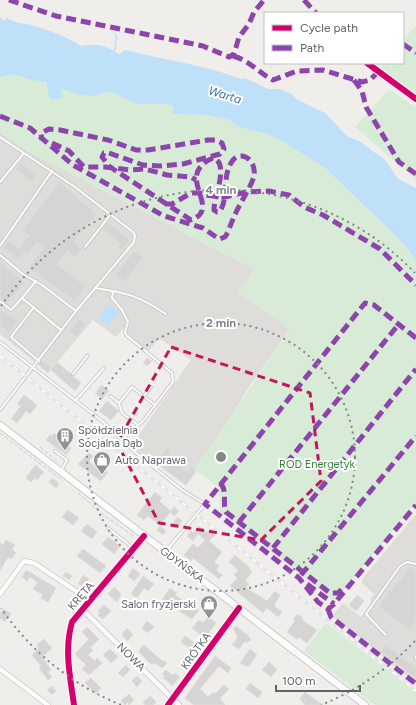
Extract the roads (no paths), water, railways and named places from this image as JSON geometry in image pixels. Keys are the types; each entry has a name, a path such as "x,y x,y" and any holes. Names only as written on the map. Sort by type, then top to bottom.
{"main road":[{"name":"GDYŃSKA","path":"0,425 365,705"}],"street":[{"name":"KRĘTA","path":"74,705 68,661 68,636 72,622 84,610 144,536"},
{"path":"0,594 19,566 24,561 29,561 34,562 91,601"},
{"name":"KRÓTKA","path":"168,705 239,608"},
{"name":"NOWA","path":"84,610 179,705"},
{"path":"0,670 48,705"}],"lane":[{"path":"0,137 75,187 133,232 135,238 134,242 76,312 0,410"},
{"path":"0,182 24,153"},
{"path":"0,246 52,172"},
{"path":"85,248 111,214"},
{"path":"0,255 24,275 36,281 76,312"},
{"path":"0,301 11,310 36,281"},
{"path":"96,288 143,299 166,314"},
{"path":"113,291 112,298 122,310 128,322 125,332 126,335 172,373 173,382 138,425 122,439"},
{"path":"22,298 62,330"},
{"path":"34,308 11,337 39,361"},
{"path":"0,342 122,439 130,448 176,485 205,504 166,552"},
{"path":"72,374 88,355"},
{"path":"75,401 104,368"},
{"path":"119,403 132,387 155,405"},
{"path":"144,396 151,387"},
{"path":"110,396 119,403 122,413 138,425"},
{"path":"56,451 67,460 60,472"},
{"path":"108,528 134,548"},
{"path":"386,635 366,614 400,566 407,562 416,564"}],"water":[{"name":"Warta","path":"0,17 4,21 7,18 47,30 65,37 81,46 101,46 119,54 126,50 199,66 241,79 245,78 268,89 279,89 292,94 296,99 325,113 347,136 359,141 385,160 398,179 416,188 416,260 399,239 325,168 279,139 264,133 236,126 230,120 209,115 172,114 173,106 167,104 138,104 111,92 92,96 80,95 61,89 63,97 54,100 49,98 46,81 36,81 11,75 0,77"},
{"path":"109,304 119,313 108,326 98,318"}],"waterway":[{"path":"114,51 116,47 115,42 117,39 115,34"}],"railway":[{"path":"0,356 416,691"}],"place":[{"name":"Spółdzielnia Socjalna Dąb","path":"65,451"},
{"name":"Auto Naprawa","path":"102,475"},
{"name":"Salon fryzjerski","path":"209,619"}],"park label":[{"name":"ROD Energetyk","path":"317,464"}]}
